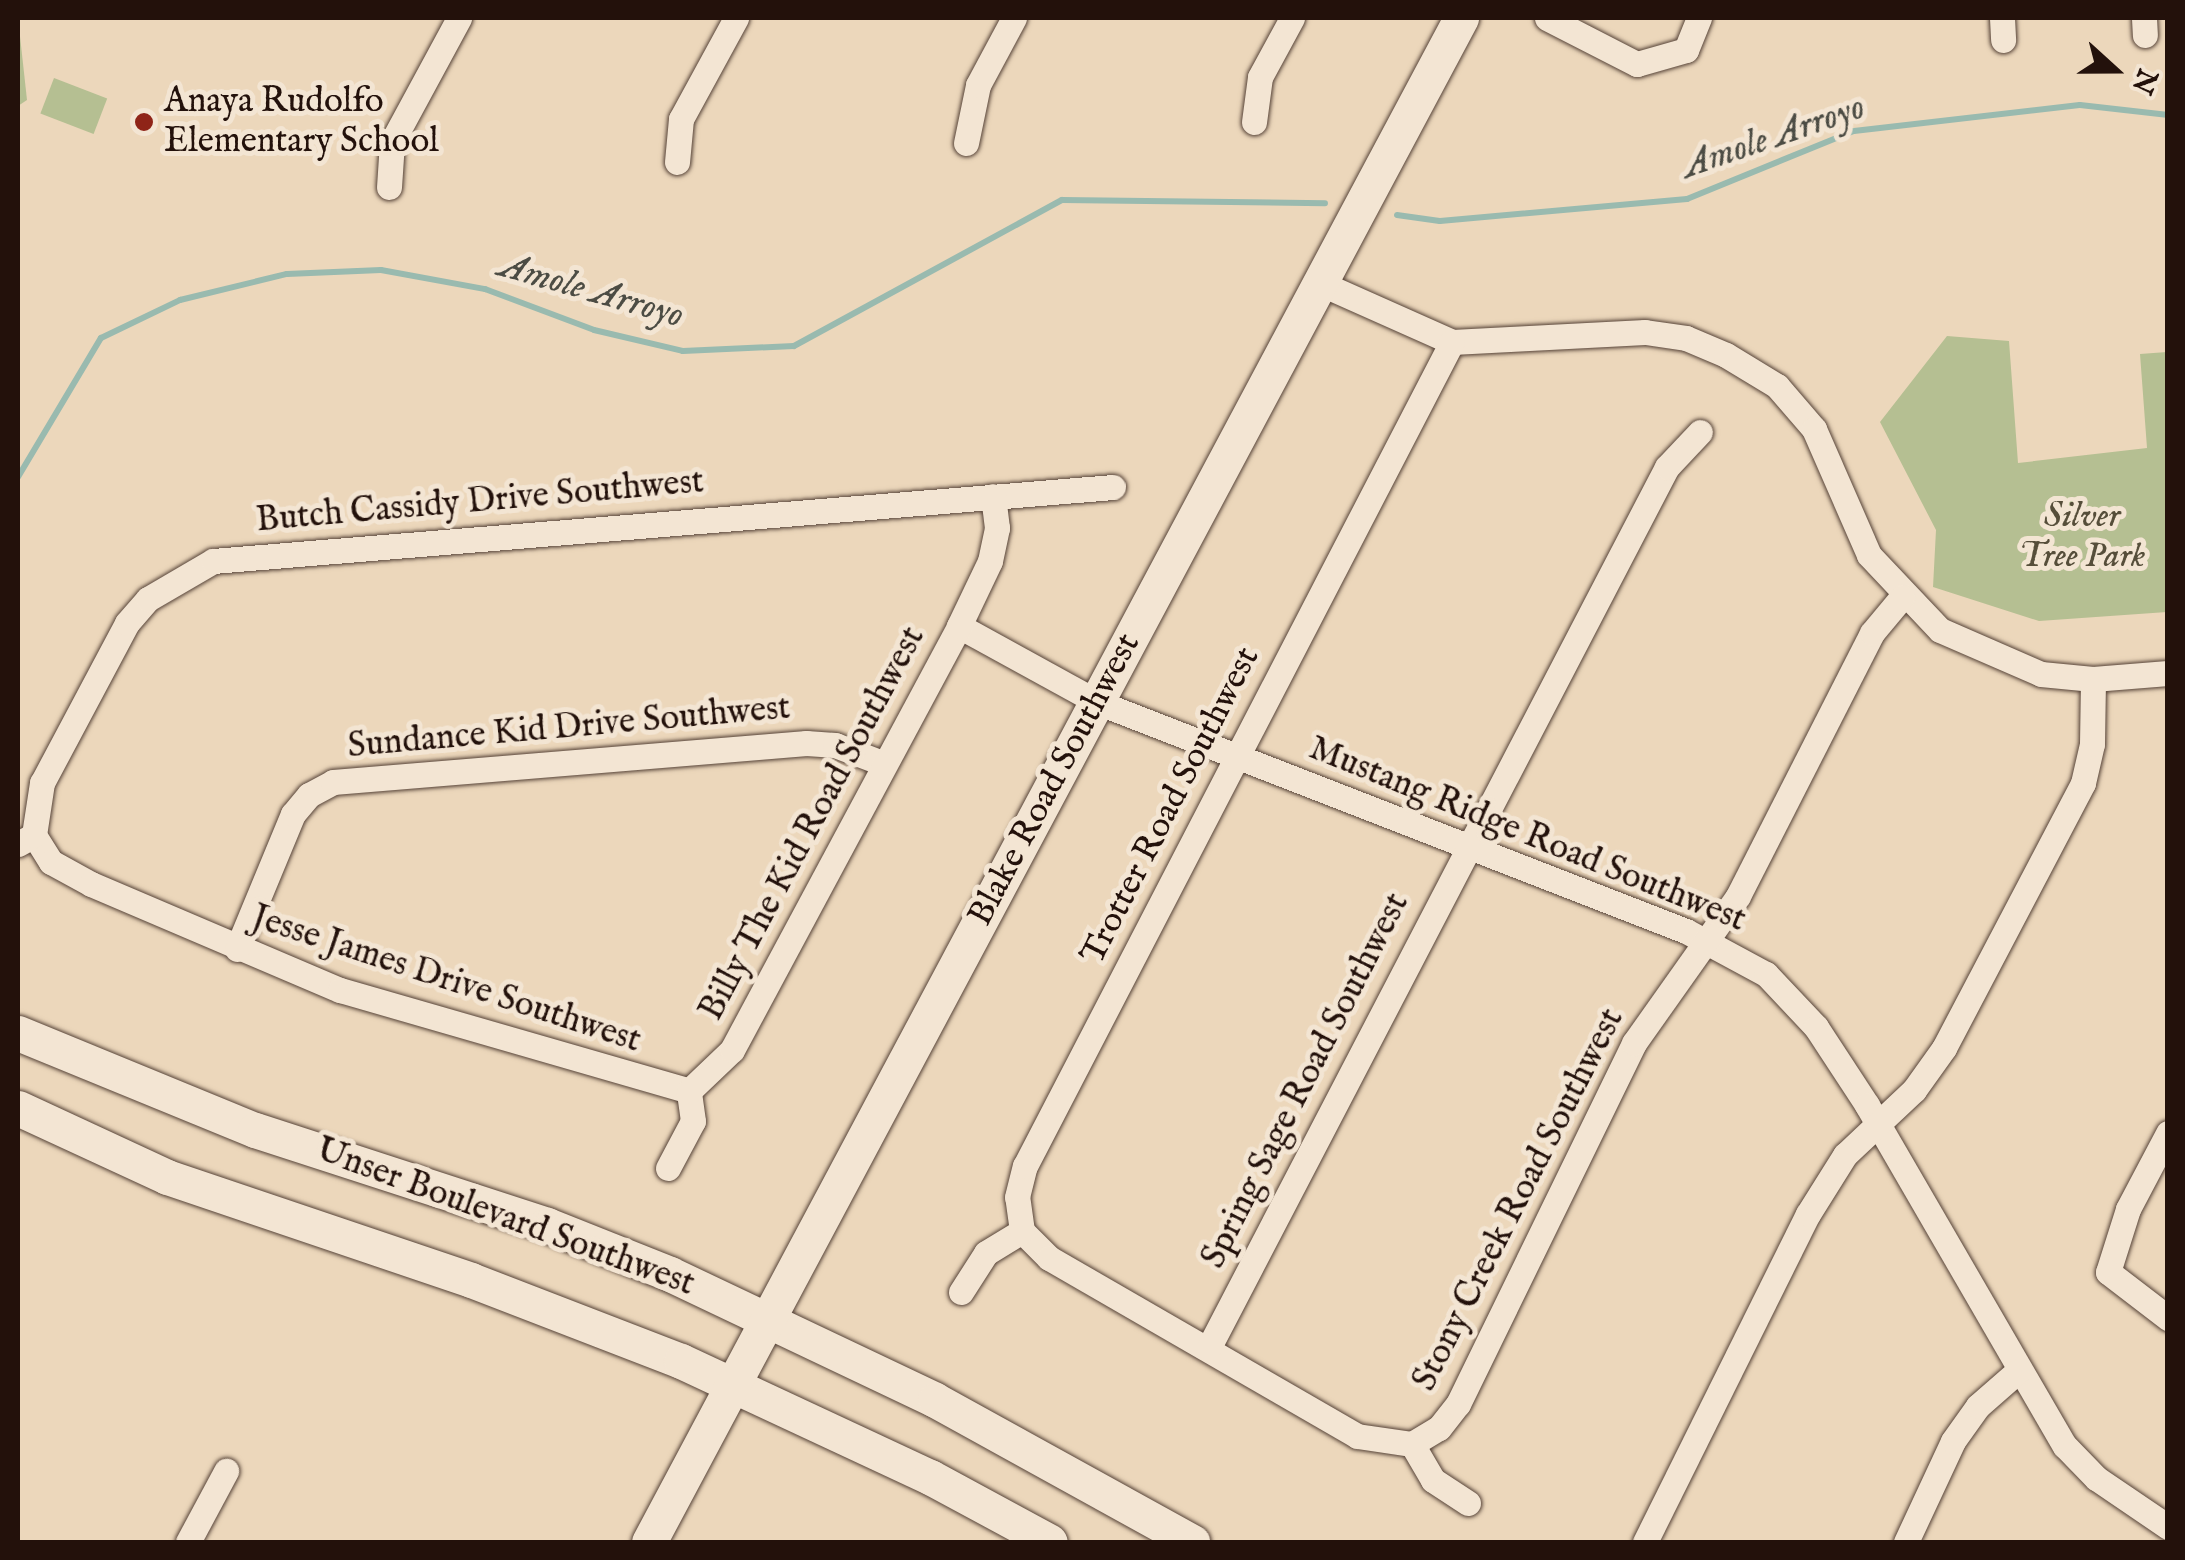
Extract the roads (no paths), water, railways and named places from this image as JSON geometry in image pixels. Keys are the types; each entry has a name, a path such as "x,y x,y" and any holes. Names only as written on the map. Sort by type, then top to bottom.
{"main road":[{"name":"Blake Road Southwest","path":"650,1542 731,1382 1461,18"},
{"name":"Unser Boulevard Southwest","path":"18,1032 255,1130 547,1225 767,1316 935,1400 1192,1542"},
{"name":"Unser Boulevard Southwest","path":"18,1108 168,1177 471,1280 731,1382 1050,1542"}],"street":[{"path":"389,187 392,142 458,18"},
{"path":"677,162 681,120 736,18"},
{"path":"966,143 978,85 1014,18"},
{"path":"1254,122 1260,77 1292,18"},
{"path":"1548,18 1637,64 1686,50 1698,18"},
{"path":"1322,284 1452,342 1645,332 1686,338 1726,355 1776,386 1814,428 1869,555 1902,597 1940,630 1986,655 2042,674 2093,680 2168,674"},
{"name":"Trotter Road Southwest","path":"1022,1231 1017,1197 1026,1166 1235,755 1452,342"},
{"name":"Spring Sage Road Southwest","path":"1208,1349 1467,845 1667,468 1700,432"},
{"name":"Butch Cassidy Drive Southwest","path":"26,839 42,783 127,623 148,599 213,560 1113,487"},
{"name":"Billy The Kid Road Southwest","path":"688,1091 732,1050 959,626 990,560 997,528 993,496"},
{"name":"Stony Creek Road Southwest","path":"1412,1444 1438,1428 1458,1404 1634,1043 1738,896 1872,633 1902,597"},
{"name":"Mustang Ridge Road Southwest","path":"959,626 1097,702 1708,940 1766,974 1816,1027 1878,1124 2065,1446 2096,1478 2167,1527"},
{"path":"1645,1542 1808,1214 1845,1155 1878,1124 1944,1048 2083,783 2092,744 2093,680"},
{"name":"Sundance Kid Drive Southwest","path":"237,949 293,814 308,795 333,782 806,743 836,745 885,764"},
{"name":"Jesse James Drive Southwest","path":"26,839 51,862 237,949 340,990 688,1091"},
{"path":"668,1168 692,1121 688,1091"},
{"path":"2168,1133 2128,1209 2108,1272 2168,1318"},
{"path":"961,1292 986,1253 1022,1231 1048,1258 1357,1436 1412,1444 1434,1480 1468,1503"},
{"path":"1906,1542 1954,1441 1978,1406 2018,1371"},
{"path":"188,1542 226,1471"},
{"path":"2159,1542 2167,1527"}],"waterway":[{"name":"Amole Arroyo","path":"1397,215 1440,221 1687,199 1854,131 2080,105 2168,115"},
{"name":"Amole Arroyo","path":"18,477 101,338 180,300 287,274 381,270 485,289 594,330 683,351 794,346 1062,200 1325,203"}],"place":[{"name":"Anaya Rudolfo Elementary School","path":"144,122"}],"park label":[{"name":"Silver Tree Park","path":"2082,537"}]}
